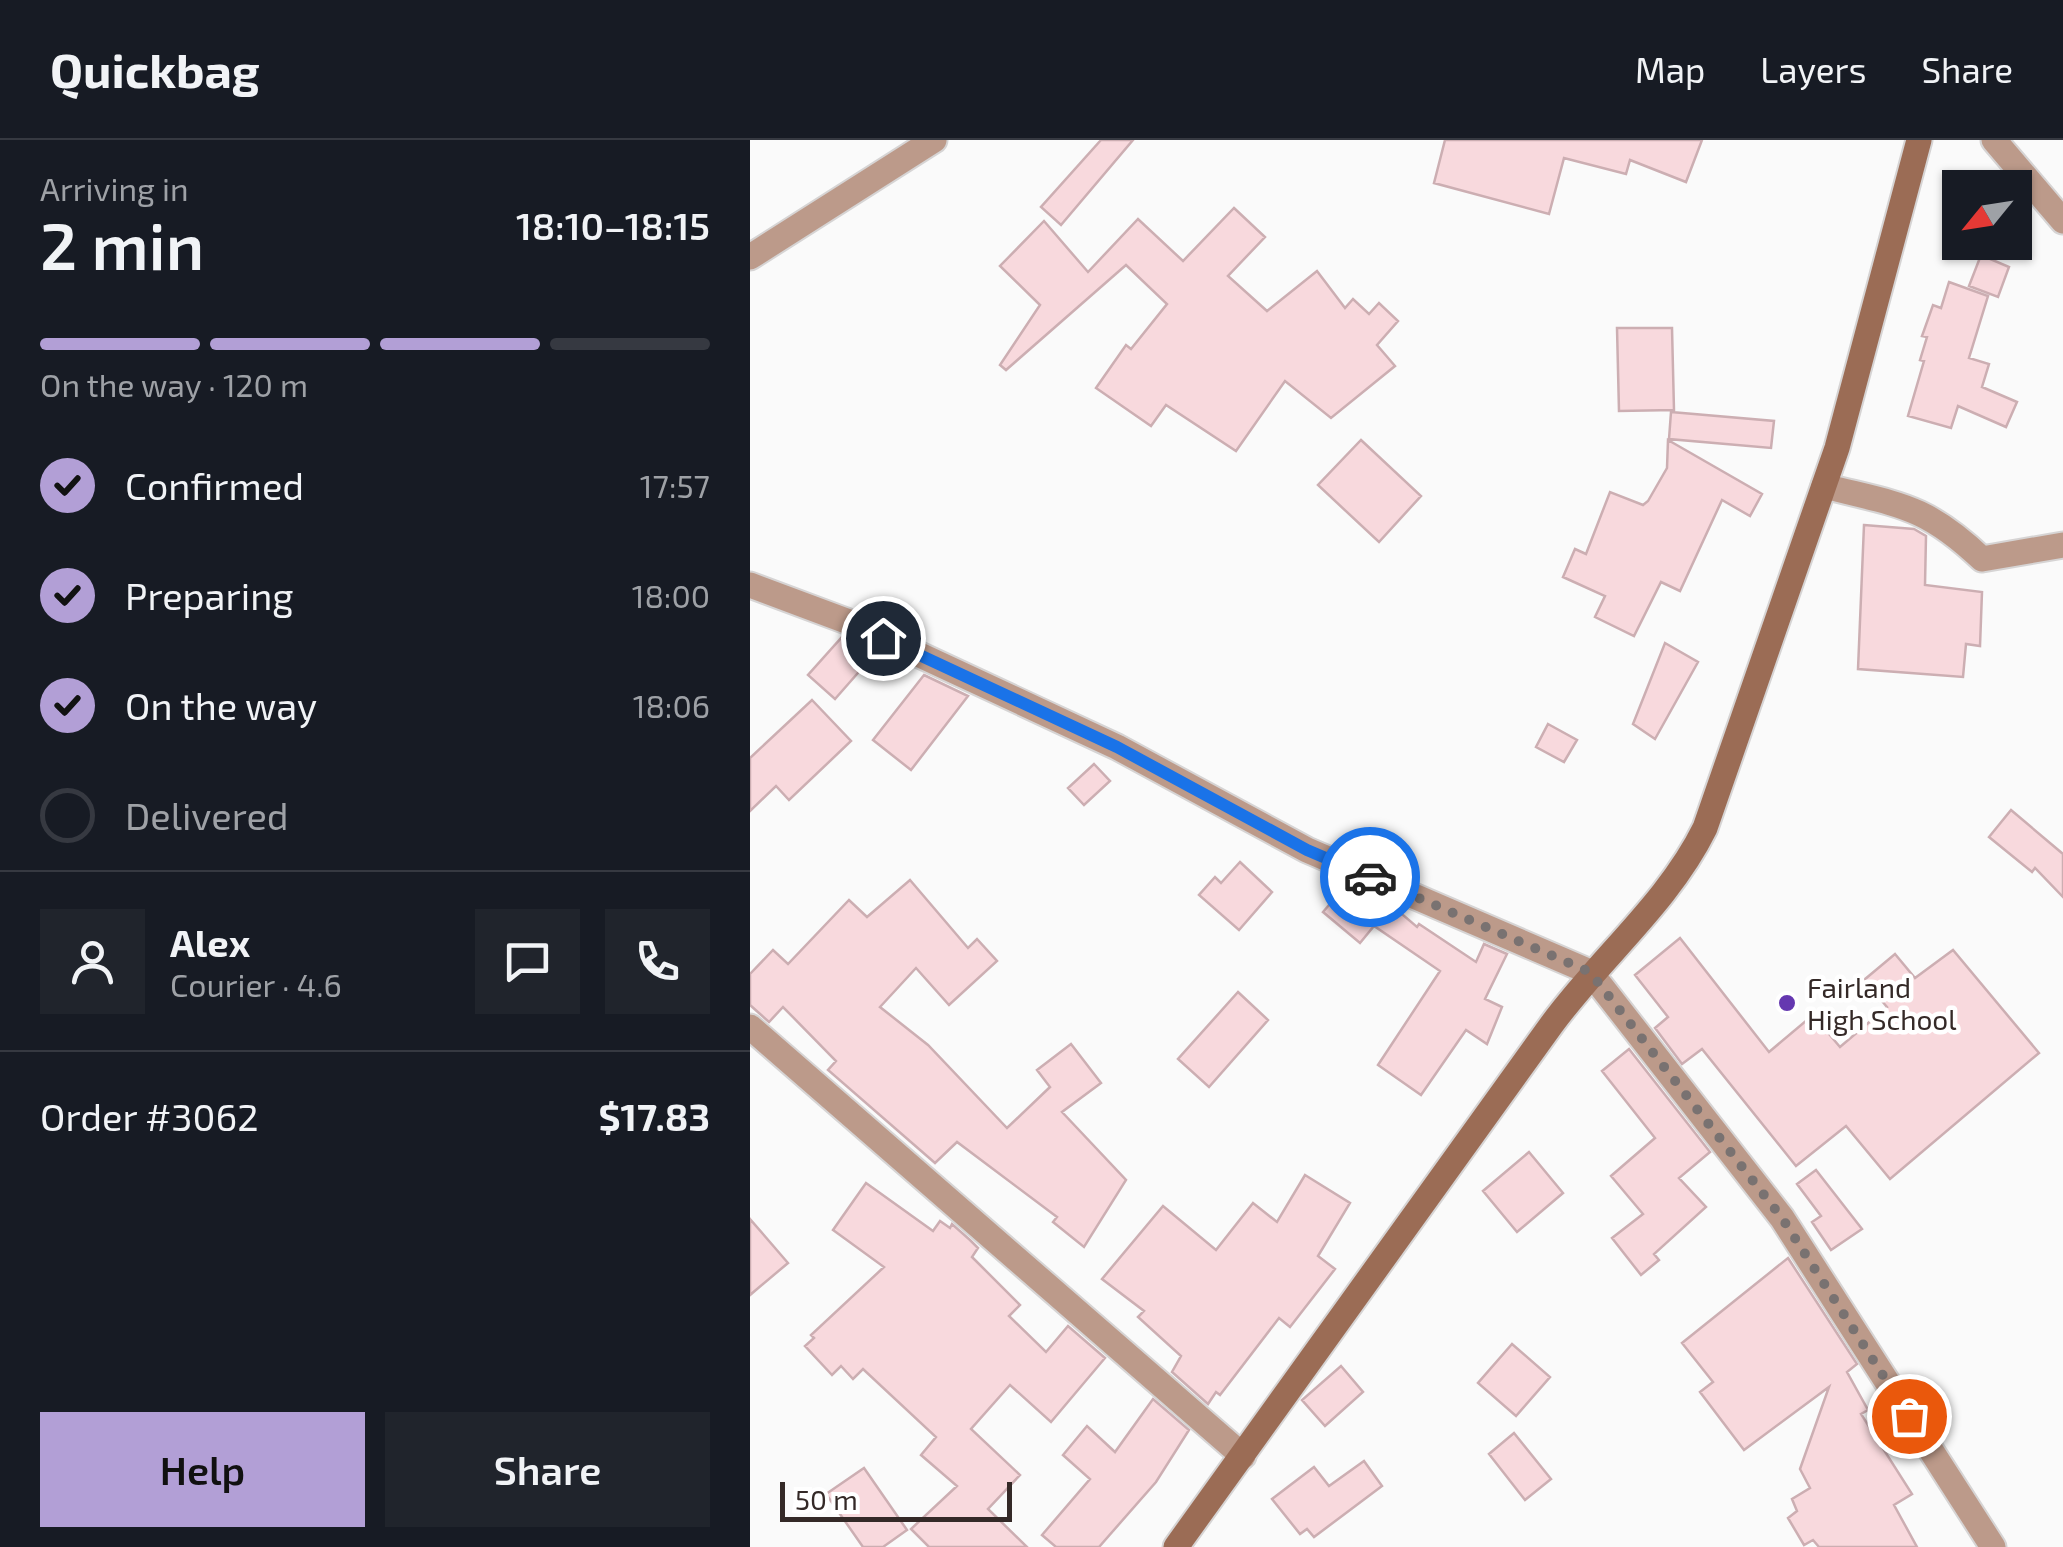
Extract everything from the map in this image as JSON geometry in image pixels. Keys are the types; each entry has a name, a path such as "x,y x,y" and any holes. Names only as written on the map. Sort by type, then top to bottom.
{"street":[{"path":"750,258 934,140"},
{"path":"1176,1547 1590,972 1675,882 1706,828 1824,486 1920,140"},
{"path":"1994,140 2063,221"},
{"path":"1824,486 1915,508 1954,532 1982,559 2063,545"},
{"path":"750,586 850,622 1117,747 1307,850 1590,972 1782,1218 1993,1547"},
{"path":"750,1026 1242,1456"}],"building":[{"path":"1101,140 1133,140 1061,225 1041,207"},
{"path":"1445,140 1702,140 1686,182 1630,160 1626,174 1564,158 1549,214 1434,183"},
{"path":"1234,208 1265,237 1228,276 1267,311 1317,271 1345,308 1353,299 1369,314 1379,303 1398,321 1377,345 1395,366 1331,418 1285,381 1236,451 1166,405 1151,426 1096,388 1126,345 1131,349 1167,304 1126,265 1006,370 1000,365 1040,305 1000,266 1044,221 1088,272 1138,219 1183,261"},
{"path":"1979,260 1993,260 2009,267 1998,297 1969,286"},
{"path":"1949,282 1988,296 1969,358 1989,364 1982,387 2017,402 2006,427 1958,406 1951,428 1908,416 1924,361 1920,360 1927,337 1922,336 1933,305 1941,308"},
{"path":"1617,328 1672,328 1674,410 1619,411"},
{"path":"1671,412 1774,421 1771,448 1669,439"},
{"path":"1361,440 1421,496 1379,542 1318,485"},
{"path":"1668,440 1762,494 1750,516 1722,500 1680,591 1661,582 1634,636 1595,617 1605,596 1563,577 1575,549 1586,554 1610,492 1643,505 1648,501 1667,468"},
{"path":"1864,525 1914,529 1926,536 1925,585 1982,592 1980,646 1966,644 1963,677 1858,669"},
{"path":"842,637 871,658 835,699 808,675"},
{"path":"1665,643 1698,662 1655,739 1633,724"},
{"path":"924,675 968,696 911,770 873,740"},
{"path":"812,700 851,741 789,800 776,786 750,811 750,758"},
{"path":"1548,724 1577,740 1564,762 1536,747"},
{"path":"1094,764 1110,781 1084,805 1068,788"},
{"path":"2011,810 2063,854 2063,897 2035,868 2032,872 1989,837"},
{"path":"1240,862 1272,892 1239,930 1199,895 1215,877 1221,883"},
{"path":"910,880 968,948 977,939 997,961 949,1005 916,968 880,1007 928,1045 1007,1128 1050,1087 1037,1070 1071,1044 1101,1083 1062,1112 1126,1180 1084,1247 1053,1222 1057,1217 957,1142 935,1163 828,1070 836,1061 783,1007 769,1022 750,1005 750,974 773,950 788,964 849,900 867,917"},
{"path":"1346,885 1389,903 1417,927 1419,924 1476,962 1484,944 1507,954 1485,999 1502,1007 1487,1044 1466,1030 1421,1095 1378,1065 1440,971 1374,926 1360,943 1323,912"},
{"path":"1680,938 1769,1052 1813,1015 1840,1047 1887,1007 1864,980 1895,954 1915,978 1953,950 2039,1053 1890,1179 1846,1126 1796,1166 1702,1049 1682,1064 1655,1028 1668,1017 1635,975"},
{"path":"1238,992 1268,1020 1209,1087 1178,1059"},
{"path":"1629,1049 1710,1152 1679,1178 1706,1207 1654,1254 1659,1260 1641,1275 1612,1238 1643,1214 1611,1176 1655,1138 1602,1071"},
{"path":"1529,1152 1563,1193 1517,1232 1483,1191"},
{"path":"1816,1170 1862,1229 1831,1250 1812,1222 1821,1216 1797,1184"},
{"path":"1305,1175 1350,1203 1318,1256 1335,1269 1290,1327 1279,1318 1220,1395 1216,1392 1208,1404 1172,1372 1181,1356 1138,1317 1144,1311 1102,1279 1163,1206 1216,1250 1253,1203 1277,1222"},
{"path":"866,1183 933,1231 940,1221 950,1228 952,1224 970,1240 978,1248 972,1257 1020,1305 1009,1316 1046,1352 1068,1326 1105,1358 1051,1422 1010,1385 971,1429 1020,1475 988,1509 1027,1547 929,1547 911,1529 957,1486 921,1455 936,1437 863,1369 853,1379 841,1366 832,1375 805,1346 814,1338 811,1335 884,1267 833,1230"},
{"path":"750,1219 788,1263 750,1295"},
{"path":"1788,1258 1857,1364 1847,1372 1868,1410 1861,1414 1912,1494 1894,1505 1917,1547 1819,1547 1813,1540 1804,1545 1788,1518 1797,1511 1792,1499 1810,1488 1800,1469 1829,1387 1744,1450 1700,1392 1713,1382 1682,1343"},
{"path":"1512,1344 1550,1377 1516,1416 1478,1383"},
{"path":"1341,1366 1363,1392 1325,1426 1302,1400"},
{"path":"1153,1399 1189,1430 1156,1482 1099,1547 1056,1547 1042,1535 1090,1479 1063,1455 1087,1426 1115,1452"},
{"path":"1514,1433 1551,1479 1525,1500 1489,1454"},
{"path":"1364,1461 1382,1486 1314,1537 1307,1529 1300,1534 1272,1499 1314,1467 1329,1486"},
{"path":"864,1468 907,1530 883,1547 863,1547 826,1494"}],"way so far":[{"path":"1370,877 1590,972 1782,1218 1909,1416"}],"place":[{"name":"Fairland High School","path":"1787,1003"}],"route":[{"path":"883,638 1117,747 1307,850 1370,877"}]}
